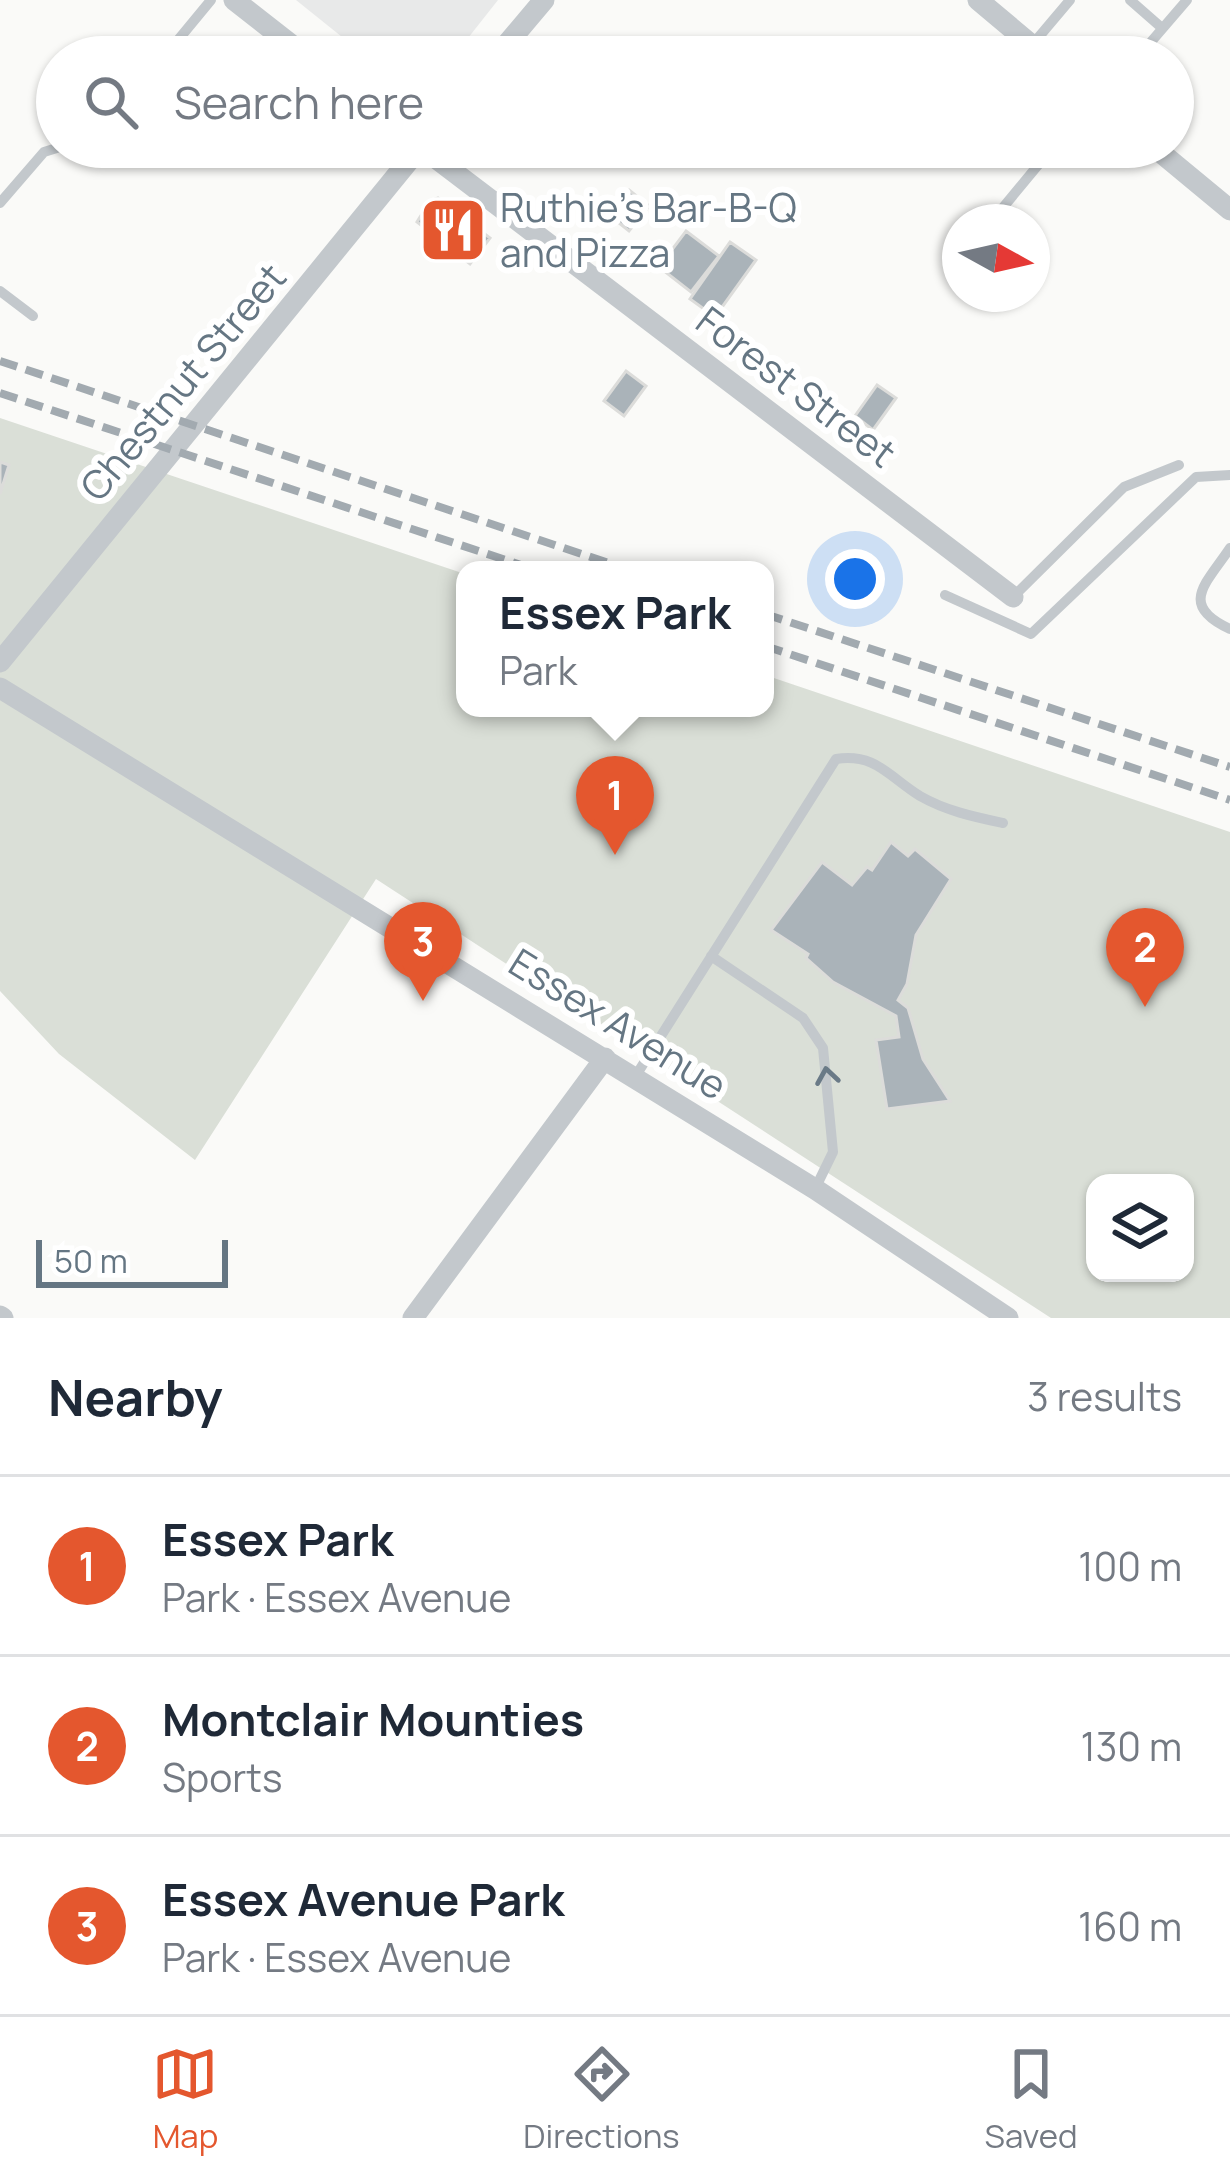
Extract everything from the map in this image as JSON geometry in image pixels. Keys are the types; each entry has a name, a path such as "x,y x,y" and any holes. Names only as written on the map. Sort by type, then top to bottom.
{"street":[{"path":"234,0 280,36"},
{"path":"514,36 544,0"},
{"path":"978,0 1021,36"},
{"name":"Chestnut Street","path":"0,662 404,168"},
{"name":"Forest Street","path":"449,168 1013,597"},
{"path":"1179,168 1230,210"},
{"name":"Essex Avenue","path":"0,688 815,1189 1008,1318"},
{"path":"413,1318 604,1058"}],"lane":[{"path":"181,36 211,0"},
{"path":"1048,36 1070,0"},
{"path":"1130,0 1162,28"},
{"path":"1155,36 1187,0"},
{"path":"0,202 36,161"},
{"path":"1006,204 1036,168"},
{"path":"0,291 33,316"},
{"path":"1013,597 1124,487 1180,465"},
{"path":"945,595 1031,634 1196,477 1230,475"},
{"path":"1230,548 1201,592 1200,608 1207,619 1230,629"},
{"path":"635,1077 836,759 858,755 890,770 918,795 958,813 1003,823"},
{"path":"711,956 803,1018 823,1048 832,1152 815,1189"}],"shaded area":[{"path":"296,0 498,0 470,36 341,36"},
{"path":"0,418 456,571 456,717 774,717 774,678 1230,832 1230,1318 1051,1318 376,879 195,1160 59,1054 0,991"}],"building":[{"path":"629,190 649,206 629,231 609,215"},
{"name":"Ruthie's Bar-B-Q and Pizza","path":"438,198 490,238 470,264 417,222 430,201"},
{"path":"686,231 719,256 691,292 659,267"},
{"path":"730,242 756,260 715,317 690,299"},
{"path":"626,371 646,386 624,416 604,401"},
{"path":"877,385 896,398 873,430 855,416"},
{"path":"0,462 9,465 0,494"},
{"path":"891,842 908,856 915,849 951,879 916,935 907,984 898,1000 908,1008 923,1059 950,1101 887,1109 876,1040 899,1037 896,1016 833,982 806,958 808,954 771,930 822,862 852,885 867,867 872,870"}],"railway":[{"path":"0,361 603,561"},
{"path":"0,393 509,561"},
{"path":"774,617 1230,767"},
{"path":"774,649 1230,800"}],"place":[{"name":"Ruthie's Bar-B-Q and Pizza","path":"453,230"},
{"name":"Essex Park","path":"615,855"},
{"name":"Essex Avenue Park","path":"423,1001"},
{"name":"Montclair Mounties","path":"1145,1007"}]}
